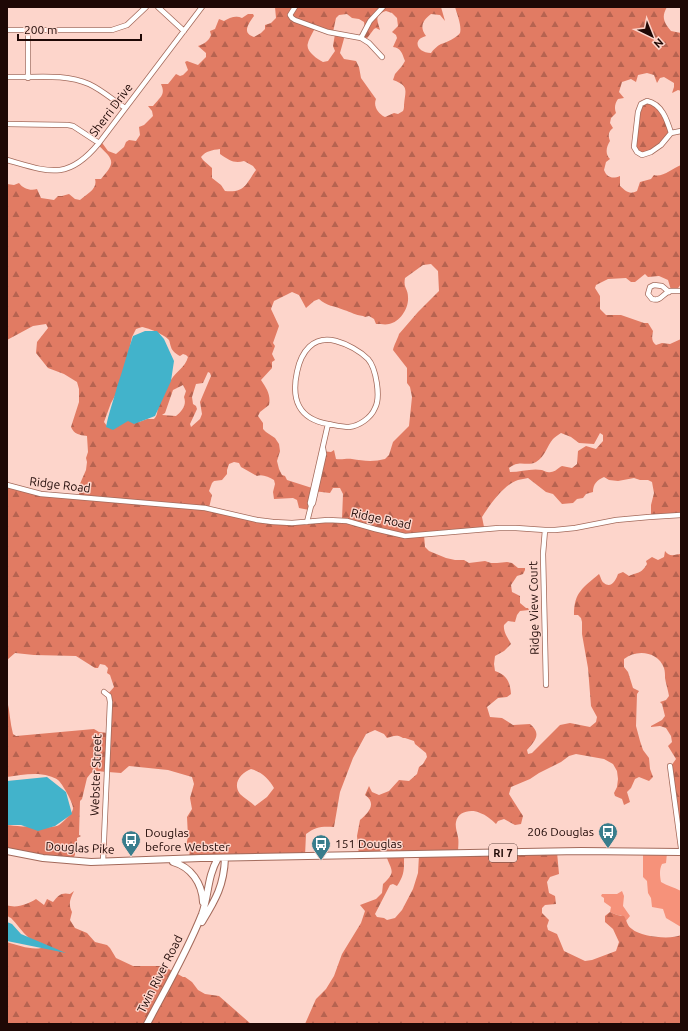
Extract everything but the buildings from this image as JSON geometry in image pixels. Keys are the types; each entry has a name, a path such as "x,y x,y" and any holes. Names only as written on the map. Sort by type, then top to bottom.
{"main road":[{"name":"Douglas Pike","path":"7,851 28,856 53,859 103,862 218,858 581,851 681,852"},
{"name":"Twin River Road","path":"147,1024 193,934 203,910 210,875 218,858"},
{"name":"Twin River Road","path":"193,934 206,915 224,879 225,858"},
{"path":"161,860 180,864 195,876 202,891 203,910"}],"street":[{"path":"7,30 117,29 127,25 146,7"},
{"path":"158,7 184,31"},
{"name":"Sherri Drive","path":"7,160 41,170 53,171 63,169 84,160 202,7"},
{"path":"295,7 290,15 295,20 328,32 361,38 382,57"},
{"path":"361,38 370,21 383,7"},
{"path":"28,31 28,78"},
{"path":"7,77 66,77 78,80 96,88 125,108"},
{"path":"671,134 663,113 654,102 647,101 640,104 634,147 636,152 642,155 651,152 661,145 671,134 681,131"},
{"path":"7,124 68,125 72,126 98,143"},
{"path":"669,292 681,290"},
{"path":"323,340 336,341 359,352 368,359 373,367 378,399 376,408 362,423 348,427 328,424 317,422 304,413 296,401 294,392 294,382 300,359 314,343 323,340"},
{"path":"307,522 320,453 323,448 328,424"},
{"name":"Ridge Road","path":"7,485 41,494 205,508 273,522 292,523 328,520 347,521 405,536 499,528 545,530 575,528 628,519 681,515"},
{"name":"Ridge View Court","path":"545,530 542,554 546,685"},
{"name":"Webster Street","path":"103,862 110,702 109,696 104,692"},
{"path":"670,766 681,848"}],"shaded area":[{"path":"643,852 667,853 666,863 662,864 660,868 661,882 681,891 681,927 666,918 663,909 652,907 651,898 648,893 647,881 643,877"},
{"path":"622,891 624,896 623,906 630,916 626,921 621,915 610,912 611,907 604,902 604,898 601,896 602,894 617,894"}],"green space":[{"path":"275,7 441,7 445,21 440,15 431,14 424,21 422,27 426,36 421,38 418,43 420,49 431,53 441,44 459,35 460,24 455,7 667,7 664,14 665,23 671,31 681,33 681,91 678,90 672,93 674,83 664,77 660,78 657,83 654,75 647,73 638,75 636,82 631,79 622,82 619,92 624,98 618,99 615,107 616,113 611,118 610,123 613,128 609,134 610,141 607,150 607,155 610,159 606,162 604,170 610,177 620,176 620,186 632,193 637,191 640,182 651,179 654,175 657,176 664,174 681,165 681,283 678,288 671,290 668,280 659,276 648,277 645,274 635,282 631,282 626,278 608,279 596,285 595,288 600,296 600,309 606,315 621,315 648,323 653,331 652,337 656,345 662,343 670,344 681,339 681,514 651,516 651,505 654,493 652,482 648,480 634,478 618,481 609,480 604,477 599,479 596,483 593,492 586,494 583,498 577,499 573,503 562,504 553,494 546,492 528,478 513,482 497,496 482,517 484,527 424,535 425,547 429,551 446,558 464,560 469,563 485,561 491,563 507,562 512,563 518,568 525,568 523,574 517,576 511,585 512,592 520,596 520,603 529,610 520,611 515,622 508,621 504,625 505,633 511,644 504,651 495,656 494,664 495,671 507,680 510,686 511,694 507,697 498,698 487,707 490,717 502,718 513,725 530,724 534,728 536,731 536,737 533,744 527,750 528,754 532,753 560,725 570,723 590,727 596,722 597,717 591,706 588,668 582,634 582,622 578,615 574,615 574,607 580,591 599,574 603,582 609,585 615,581 618,574 623,572 629,576 637,573 645,567 647,564 646,561 652,557 658,560 664,557 665,551 671,555 681,554 681,818 679,819 671,766 676,759 668,746 672,742 671,736 666,728 660,726 651,727 662,720 665,716 662,704 660,702 666,700 669,696 664,669 661,662 657,658 646,653 640,653 624,659 624,667 628,672 633,688 639,691 637,694 636,726 643,750 649,758 650,769 653,777 649,781 639,777 635,779 631,788 627,792 630,802 624,805 622,799 615,796 614,793 617,787 618,779 617,771 613,764 604,759 576,754 569,756 530,779 511,787 509,794 523,816 521,824 515,825 504,819 498,821 496,824 484,815 469,811 459,815 456,826 458,853 557,852 559,874 550,877 547,882 549,893 555,896 556,904 545,905 542,908 542,913 549,920 547,926 548,930 557,934 564,951 585,961 616,951 619,942 613,929 605,922 605,916 610,912 624,916 630,928 642,934 656,937 676,937 681,935 681,1024 305,1024 316,999 326,989 334,976 342,954 361,923 365,911 360,905 376,899 382,893 383,884 390,876 392,871 386,855 359,855 357,836 360,820 366,815 371,805 369,798 365,795 369,786 372,792 379,795 389,791 399,780 409,781 417,774 419,767 423,764 427,757 426,753 415,744 414,741 399,736 387,738 384,734 375,730 366,734 353,758 340,792 334,827 319,828 306,834 305,856 189,858 190,849 186,845 188,837 187,817 192,809 190,798 194,784 192,777 168,770 129,766 121,773 95,771 87,778 82,799 80,801 79,835 81,836 77,838 75,855 72,860 7,851 7,825 48,827 59,825 71,813 73,806 65,789 55,778 34,774 7,777 7,700 13,734 16,736 94,729 99,732 108,733 108,694 114,687 110,675 107,673 108,668 105,665 100,664 98,668 95,668 76,656 15,653 7,660 7,484 42,494 79,497 79,486 86,470 86,458 88,452 87,436 77,434 71,427 79,402 79,389 77,382 64,374 48,368 36,353 37,342 48,328 46,324 33,326 7,340 7,184 14,185 19,183 27,189 37,189 41,198 54,200 58,196 69,194 75,199 80,200 95,186 95,179 101,179 111,165 110,158 98,145 100,140 108,151 116,154 129,140 136,141 140,135 139,127 144,125 153,116 152,111 148,106 153,106 162,96 163,91 161,84 168,84 176,74 180,76 183,75 188,70 185,62 187,61 198,65 206,57 206,53 198,46 209,39 211,35 210,31 215,29 219,19 224,21 233,17 242,18 248,14 253,14 254,16 248,25 247,30 250,35 254,37 265,29 265,25 271,23 276,18","holes":["386,11 392,13 397,18 398,26 392,32 397,38 393,47 400,50 405,61 395,74 393,80 402,84 405,90 403,111 398,114 394,113 385,117 377,110 375,104 376,99 361,78 356,61 344,59 340,53 345,35 335,34 333,46 335,51 328,61 323,62 308,49 308,43 315,28 333,32 336,18 339,15 347,14 352,18 359,19 364,22 365,29 360,39 365,41 374,29 376,28 380,30 377,19 379,15","220,149 220,154 226,158 237,162 244,161 253,166 256,170 241,189 237,191 225,191 221,185 212,178 212,168 201,157 207,152","431,264 438,271 439,291 399,334 393,350 407,368 407,383 410,387 412,397 409,426 393,442 389,455 385,459 377,461 336,459 334,450 331,452 321,451 312,488 287,480 285,476 282,475 277,461 280,451 279,444 275,438 263,429 263,423 258,416 260,412 269,405 268,392 261,380 272,368 272,362 275,360 272,354 275,346 273,343 279,326 271,309 274,301 292,292 299,295 306,308 314,301 319,299 328,305 365,317 369,316 374,319 376,324 388,324 397,320 403,314 407,306 408,294 405,278 423,265","142,327 161,334 169,340 173,351 180,356 183,354 188,357 185,364 167,386 154,419 147,419 139,422 129,419 107,426 104,422 111,403 122,383 132,337 136,329","208,372 210,373 211,376 200,402 202,414 200,419 191,427 190,424 197,409 193,404 192,397 196,384 203,383","183,385 186,391 182,410 176,416 162,415 165,413 173,390","561,433 571,437 579,443 594,444 600,433 603,435 603,441 596,449 586,446 578,451 577,464 572,468 562,466 550,472 534,469 510,472 509,468 513,465 520,463 529,464 539,460 553,439","234,462 239,463 241,467 257,476 259,475 270,478 274,480 275,484 273,492 274,499 293,498 297,500 299,508 309,510 313,491 330,493 333,488 340,488 343,494 342,519 288,521 255,519 209,508 212,495 209,491 212,483 214,481 222,480 227,474 229,464","251,769 255,770 265,776 274,788 267,797 255,806 240,794 238,790 237,782 241,776","404,855 419,855 418,873 413,889 402,910 395,918 387,920 377,917 375,914 390,885 393,884 397,886 403,875"]},
{"path":"651,100 659,105 671,134 656,148 648,152 638,153 634,145 641,104"},
{"path":"74,891 70,902 72,912 70,920 75,928 87,933 95,942 107,945 116,958 133,966 159,966 167,968 185,977 192,982 198,990 205,994 219,996 251,1024 7,1024 7,942 31,948 46,947 42,943 33,941 29,938 11,918 7,916 7,905 18,906 36,899 44,905 47,899 53,902 60,895 65,893 70,894"}],"water":[{"path":"145,331 157,331 164,339 174,361 171,381 155,416 134,424 128,421 113,430 106,427 131,342 133,336"},
{"path":"47,777 66,792 72,814 55,826 38,831 21,825 7,825 7,781"},
{"path":"7,922 12,924 21,934 66,953 7,941"}],"place":[{"name":"206 Douglas","path":"608,849"},
{"name":"Douglas before Webster","path":"131,857"},
{"name":"151 Douglas","path":"321,861"}]}
